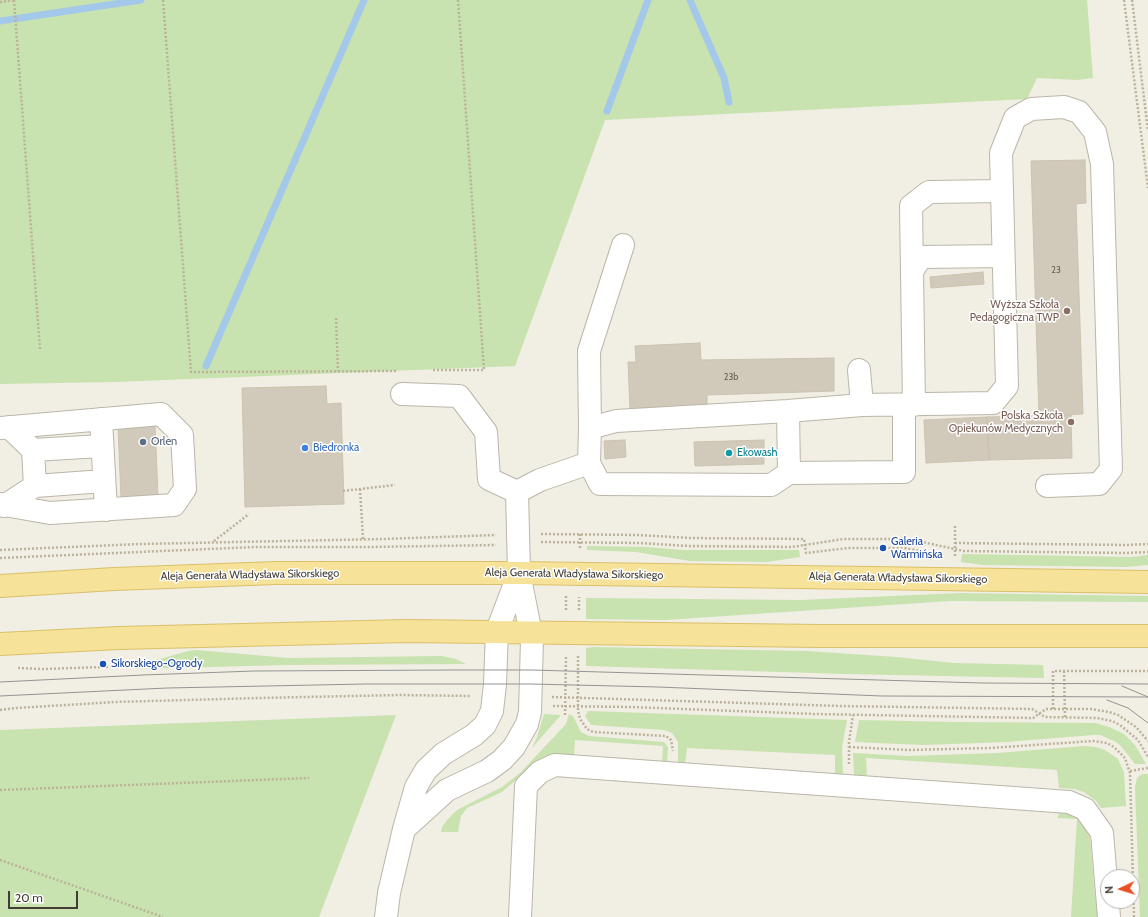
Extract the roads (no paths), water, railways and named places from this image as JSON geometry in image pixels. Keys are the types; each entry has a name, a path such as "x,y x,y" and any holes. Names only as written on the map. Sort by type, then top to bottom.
{"main road":[{"name":"Aleja Generała Władysława Sikorskiego","path":"0,586 114,579 276,573 519,573 1148,582"},
{"path":"0,644 165,637 406,631 821,636 1148,636"}],"lane":[{"path":"590,428 616,421 862,405 993,403 1007,386 1001,153 1015,118 1031,109 1064,107 1079,112 1095,132 1102,164 1111,469 1099,484 1047,486"},
{"path":"623,245 589,351 589,463 600,484 771,485 789,472 904,472 909,405 913,270 911,206 929,192 1002,191"},
{"path":"913,270 921,257 1004,256"},
{"path":"859,370 862,405"},
{"path":"402,394 459,396 486,432 489,479 517,492"},
{"path":"788,411 789,472"},
{"path":"2,505 50,513 174,505 185,489 182,435 161,414 4,427"},
{"path":"100,419 106,510"},
{"path":"4,427 34,450 102,446"},
{"path":"34,450 35,486"},
{"path":"517,492 540,480 589,463"},
{"path":"2,505 35,486 104,481"},
{"path":"386,917 389,893 404,829 416,787 426,770 443,754 474,735 485,725 489,718 494,701 497,631 519,573 528,538 517,492"},
{"path":"404,829 447,790 495,766 514,747 527,724 530,712 532,632 519,573"},
{"path":"520,917 526,786 540,772 555,765 1069,802 1084,809 1102,833 1110,917"}],"waterway":[{"path":"0,21 141,0"},
{"path":"206,366 364,0"},
{"path":"607,111 648,0"},
{"path":"690,0 724,78 729,102"}],"tram line":[{"path":"0,682 254,671 532,670 982,683 1148,684"},
{"path":"0,696 167,688 365,684 531,684 658,687 882,696 1148,697"},
{"path":"1122,686 1148,697"},
{"path":"1107,700 1128,708 1148,723"}],"place":[{"name":"Wyższa Szkoła Pedagogiczna TWP","path":"1067,311"},
{"name":"Polska Szkoła Opiekunów Medycznych","path":"1071,422"},
{"name":"Orlen","path":"143,442"},
{"name":"Biedronka","path":"305,448"},
{"name":"Ekowash","path":"729,453"},
{"name":"Galeria Warmińska","path":"883,548"},
{"name":"Sikorskiego-Ogrody","path":"103,664"}]}
